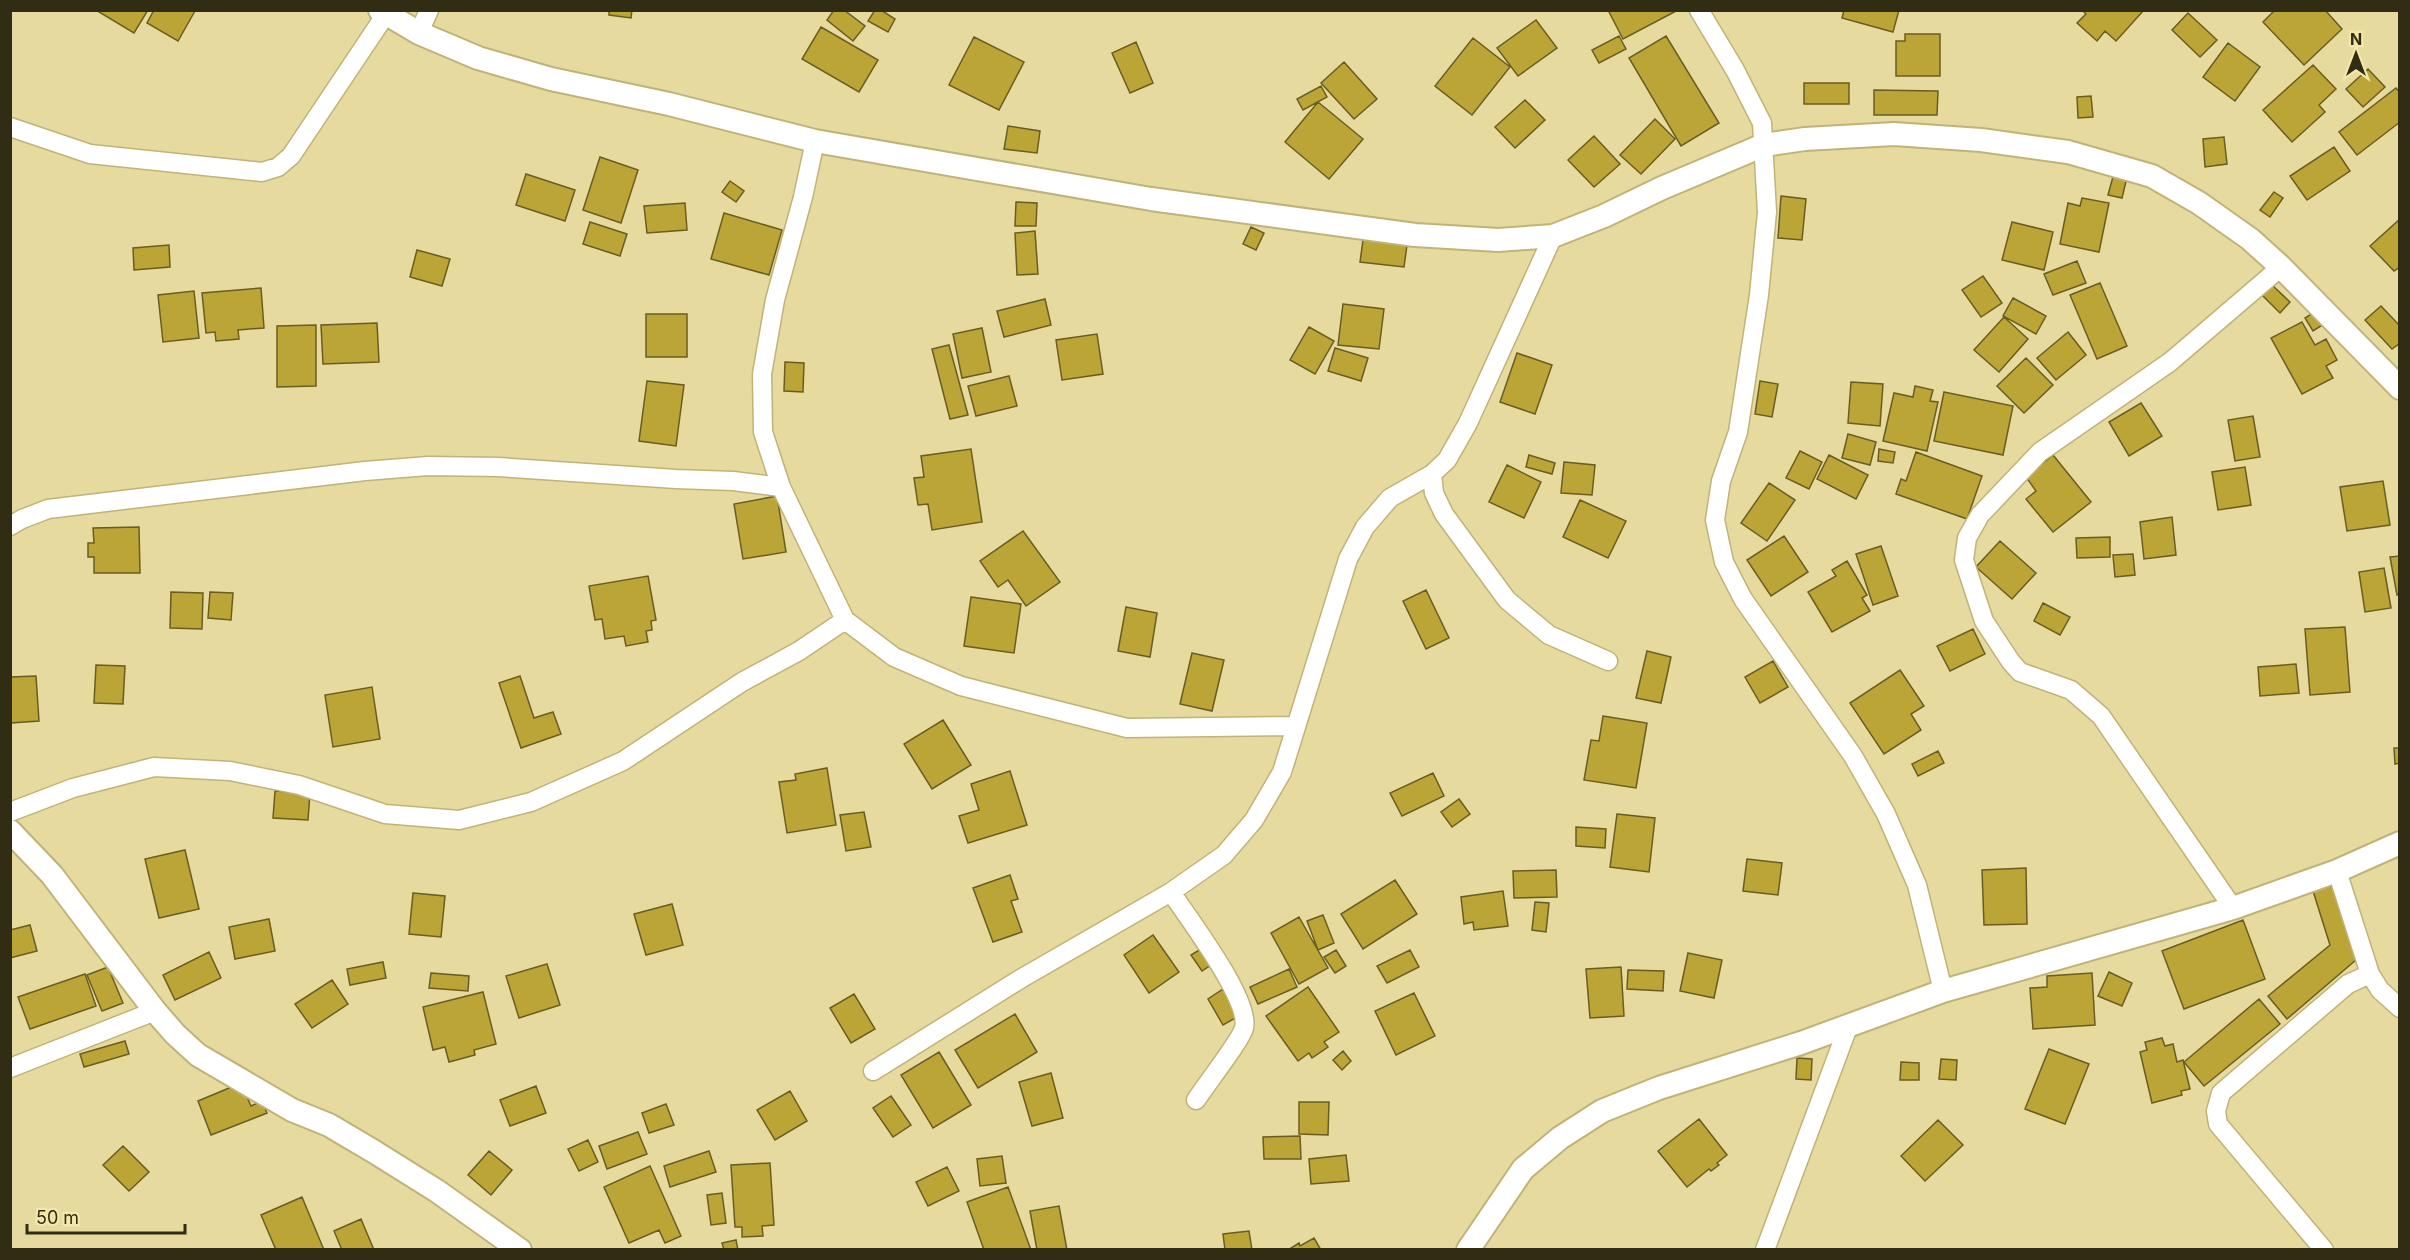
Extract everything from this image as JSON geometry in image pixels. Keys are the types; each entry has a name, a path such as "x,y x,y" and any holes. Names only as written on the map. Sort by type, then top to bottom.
{"street":[{"path":"419,33 429,10"},
{"path":"1699,10 1752,100 1762,123 1764,145 1767,212 1759,295 1738,432 1721,481 1715,520 1724,562 1743,599 1853,756 1886,814 1917,885 1939,967 1943,991"},
{"path":"10,127 90,154 262,172 278,166 291,156 383,12 419,33 478,58 551,79 815,141 1151,199 1416,235 1498,240 1553,236 1604,216 1662,188 1764,145 1805,139 1894,134 1981,140 2068,152 2152,176 2199,203 2250,239 2281,267 2400,388"},
{"path":"815,141 803,197 775,300 762,374 763,432 780,487 845,620 894,657 961,686 1127,728 1295,726"},
{"path":"873,1071 1022,978 1171,892 1224,855 1254,820 1281,772 1348,559 1365,526 1390,498 1432,474 1447,460 1468,423 1553,236"},
{"path":"2233,908 2101,716 2071,690 2020,672 2011,662 1984,621 1964,560 1967,538 1980,515 2040,452 2170,362 2281,267"},
{"path":"10,526 48,509 365,471 428,466 498,467 733,481 780,487"},
{"path":"1432,474 1434,494 1444,514 1507,600 1550,635 1608,661"},
{"path":"10,812 73,788 154,767 230,771 299,786 385,814 459,820 531,802 623,761 742,682 799,651 845,620"},
{"path":"10,831 52,875 155,1011 198,1055 292,1110 329,1125 373,1151 436,1191 520,1250"},
{"path":"1468,1250 1523,1169 1560,1138 1602,1111 1659,1088 1848,1027 1943,991 2233,908 2337,871 2400,843"},
{"path":"2337,871 2370,974 2380,990 2400,1008"},
{"path":"1171,892 1222,969 1245,1013 1244,1029 1196,1100"},
{"path":"2324,1250 2283,1198 2218,1124 2216,1111 2221,1093 2348,984 2370,974"},
{"path":"10,1068 155,1011"},
{"path":"1765,1250 1848,1027"}],"building":[{"path":"100,10 148,10 134,33 99,12"},
{"path":"154,10 195,11 178,41 147,23"},
{"path":"609,10 632,10 631,18 609,15"},
{"path":"834,10 844,10 865,26 853,41 827,20"},
{"path":"875,10 881,10 895,19 888,32 868,21"},
{"path":"1608,10 1678,10 1623,39"},
{"path":"1844,10 1899,10 1893,32 1842,18"},
{"path":"2082,10 2144,10 2116,41 2105,31 2097,41 2077,23 2086,14"},
{"path":"2275,10 2325,10 2342,29 2304,65 2263,22"},
{"path":"2188,13 2217,40 2200,57 2172,30"},
{"path":"1536,20 1557,48 1518,76 1497,48"},
{"path":"821,27 878,60 859,92 802,59"},
{"path":"1905,34 1940,34 1940,76 1896,76 1896,41 1905,41"},
{"path":"1619,36 1626,49 1599,63 1592,50"},
{"path":"1666,36 1719,123 1681,146 1629,58"},
{"path":"974,37 1024,62 999,110 949,85"},
{"path":"1473,38 1510,67 1472,115 1435,86"},
{"path":"1136,42 1153,83 1130,93 1112,53"},
{"path":"2228,43 2260,67 2235,101 2203,77"},
{"path":"1344,62 1377,99 1354,119 1321,83"},
{"path":"2313,65 2336,89 2319,105 2325,112 2292,142 2263,110"},
{"path":"2368,69 2385,87 2363,107 2346,89"},
{"path":"1804,83 1849,83 1849,104 1804,104"},
{"path":"1321,86 1327,97 1303,110 1297,99"},
{"path":"2396,88 2400,93 2400,122 2357,155 2339,132"},
{"path":"1874,90 1938,91 1937,115 1874,115"},
{"path":"2091,96 2093,117 2078,118 2077,97"},
{"path":"1525,100 1545,120 1515,148 1495,127"},
{"path":"1318,102 1363,139 1329,179 1285,142"},
{"path":"1655,119 1675,139 1641,174 1620,155"},
{"path":"1008,126 1040,131 1037,153 1004,149"},
{"path":"1594,136 1620,164 1594,187 1568,160"},
{"path":"2224,137 2227,164 2205,167 2203,139"},
{"path":"2334,147 2350,171 2307,200 2290,176"},
{"path":"600,157 638,170 621,223 583,210"},
{"path":"2114,173 2127,177 2122,198 2108,195"},
{"path":"526,174 575,190 565,221 516,205"},
{"path":"730,181 744,191 736,202 722,192"},
{"path":"2274,192 2283,198 2270,217 2260,210"},
{"path":"1781,196 1806,199 1802,240 1778,238"},
{"path":"2082,198 2109,203 2099,252 2060,244 2068,203 2080,206"},
{"path":"1016,202 1037,203 1036,226 1015,226"},
{"path":"685,203 687,230 647,233 644,206"},
{"path":"724,213 782,230 769,275 711,259"},
{"path":"2400,219 2400,267 2394,271 2370,246"},
{"path":"590,222 627,234 620,256 583,244"},
{"path":"2012,222 2053,232 2044,270 2002,260"},
{"path":"1251,227 1264,233 1256,250 1243,244"},
{"path":"1035,231 1038,274 1017,275 1015,233"},
{"path":"1363,240 1407,245 1404,267 1360,262"},
{"path":"169,245 170,267 134,270 133,248"},
{"path":"417,250 450,259 442,286 410,277"},
{"path":"2077,261 2086,283 2053,295 2044,274"},
{"path":"1983,276 2002,303 1981,317 1962,290"},
{"path":"2100,283 2127,346 2097,359 2070,295"},
{"path":"2272,285 2290,302 2280,313 2262,295"},
{"path":"261,288 264,328 238,330 239,339 216,341 215,332 206,333 202,293"},
{"path":"194,291 199,338 163,342 158,295"},
{"path":"2013,298 2046,316 2036,334 2003,316"},
{"path":"1045,299 1051,325 1004,337 997,311"},
{"path":"1343,304 1384,309 1379,349 1338,345"},
{"path":"2381,306 2400,326 2400,343 2392,349 2365,320"},
{"path":"2316,311 2324,324 2313,331 2305,318"},
{"path":"646,314 687,314 687,357 646,357"},
{"path":"2004,317 2028,339 1999,372 1974,350"},
{"path":"2302,322 2315,345 2326,339 2337,360 2326,366 2333,378 2302,394 2271,338"},
{"path":"377,323 379,362 323,364 321,325"},
{"path":"316,325 316,386 277,387 277,326"},
{"path":"1309,327 1334,341 1315,374 1290,360"},
{"path":"982,328 991,372 962,378 953,334"},
{"path":"2068,332 2086,355 2056,380 2037,358"},
{"path":"1097,334 1103,374 1062,380 1056,340"},
{"path":"949,345 968,415 950,419 932,349"},
{"path":"1335,348 1368,358 1361,381 1328,371"},
{"path":"1517,353 1552,365 1535,414 1500,402"},
{"path":"2026,358 2053,385 2024,413 1997,386"},
{"path":"785,362 804,363 803,392 784,391"},
{"path":"1009,376 1017,406 976,416 968,386"},
{"path":"647,381 684,385 676,446 639,441"},
{"path":"1760,381 1778,384 1772,417 1755,414"},
{"path":"1851,382 1883,384 1880,426 1848,423"},
{"path":"1915,386 1933,390 1930,401 1938,402 1927,451 1883,441 1894,393 1913,397"},
{"path":"1944,392 2013,406 2003,455 1934,441"},
{"path":"2141,403 2162,436 2129,456 2109,422"},
{"path":"2253,416 2260,457 2235,461 2228,420"},
{"path":"1848,434 1876,442 1870,465 1842,458"},
{"path":"971,449 982,522 932,530 928,504 918,505 914,478 924,477 921,456"},
{"path":"1879,449 1895,452 1893,463 1878,461"},
{"path":"1800,451 1822,462 1809,489 1786,478"},
{"path":"1916,452 1982,476 1967,519 1896,494 1901,479 1906,481"},
{"path":"1529,455 1555,463 1552,474 1526,467"},
{"path":"1829,455 1868,475 1856,499 1817,479"},
{"path":"2053,455 2091,502 2053,532 2026,499 2036,491 2026,477"},
{"path":"1564,462 1595,465 1592,495 1561,493"},
{"path":"1507,465 1541,482 1524,518 1489,502"},
{"path":"2245,467 2251,505 2218,510 2212,472"},
{"path":"2383,481 2390,525 2347,531 2340,487"},
{"path":"1769,483 1795,500 1767,541 1741,523"},
{"path":"777,496 786,552 743,559 734,504"},
{"path":"1580,500 1626,521 1608,558 1563,537"},
{"path":"2172,517 2176,555 2144,559 2140,522"},
{"path":"139,527 140,573 94,573 94,557 88,557 88,543 94,543 93,528"},
{"path":"1023,531 1060,582 1026,606 1008,580 998,587 980,561"},
{"path":"1784,536 1808,572 1771,596 1747,560"},
{"path":"2110,537 2110,557 2077,558 2076,538"},
{"path":"2000,541 2036,573 2012,599 1976,567"},
{"path":"1881,546 1898,596 1873,605 1856,554"},
{"path":"2133,554 2135,575 2115,577 2113,555"},
{"path":"2400,556 2400,594 2397,595 2390,557"},
{"path":"1847,561 1867,595 1862,598 1870,611 1832,632 1808,592 1836,576 1832,570"},
{"path":"2384,568 2391,608 2365,612 2359,572"},
{"path":"648,576 656,620 651,621 652,630 646,631 648,642 626,646 624,636 605,639 602,619 595,620 589,586"},
{"path":"1426,590 1449,638 1426,649 1403,601"},
{"path":"171,592 203,593 202,629 170,628"},
{"path":"210,592 233,593 231,620 208,618"},
{"path":"971,597 1021,604 1014,653 964,646"},
{"path":"2043,603 2070,617 2060,635 2034,621"},
{"path":"1126,607 1157,613 1150,657 1118,651"},
{"path":"2345,627 2350,692 2310,695 2305,629"},
{"path":"1973,629 1985,654 1950,671 1937,646"},
{"path":"1647,651 1671,657 1661,703 1636,698"},
{"path":"1192,653 1224,660 1212,711 1180,704"},
{"path":"1773,661 1788,687 1760,703 1745,677"},
{"path":"2296,664 2299,693 2260,696 2258,667"},
{"path":"96,665 125,666 123,704 94,703"},
{"path":"1900,670 1924,706 1911,714 1921,730 1884,754 1850,703"},
{"path":"36,676 39,721 11,723 10,730 10,677"},
{"path":"520,676 534,718 553,712 561,734 521,748 499,683"},
{"path":"372,687 380,739 333,747 325,695"},
{"path":"1603,716 1647,723 1636,788 1584,780 1591,740 1599,741"},
{"path":"943,720 971,765 932,789 904,744"},
{"path":"2394,748 2400,748 2400,763 2395,764"},
{"path":"1938,751 1944,763 1918,776 1912,764"},
{"path":"827,768 836,825 787,833 779,782 796,780 795,774"},
{"path":"1010,771 1027,825 968,843 959,816 979,810 971,784"},
{"path":"1433,773 1444,796 1402,816 1390,793"},
{"path":"275,791 310,793 308,820 273,818"},
{"path":"1459,799 1470,814 1452,827 1441,812"},
{"path":"864,812 871,847 846,851 840,815"},
{"path":"1617,814 1655,818 1649,872 1610,867"},
{"path":"1576,827 1606,829 1605,848 1576,846"},
{"path":"185,850 199,909 159,918 145,859"},
{"path":"1747,859 1782,863 1778,895 1743,891"},
{"path":"2026,868 2027,924 1984,925 1982,870"},
{"path":"1556,870 1557,897 1514,898 1513,871"},
{"path":"1010,875 1018,899 1011,901 1022,932 993,942 973,888"},
{"path":"1395,880 1417,914 1363,949 1341,914"},
{"path":"2335,885 2357,959 2287,1019 2268,996 2330,945 2313,891"},
{"path":"1503,891 1508,926 1474,930 1473,922 1464,924 1461,897"},
{"path":"413,893 445,896 441,937 409,934"},
{"path":"1535,902 1549,903 1546,932 1532,930"},
{"path":"672,904 683,945 646,955 634,914"},
{"path":"1323,915 1334,943 1318,950 1307,921"},
{"path":"1299,917 1328,968 1299,984 1271,933"},
{"path":"269,919 275,951 235,959 229,927"},
{"path":"2243,920 2265,979 2184,1009 2162,951"},
{"path":"30,925 37,951 10,958 10,930"},
{"path":"1153,935 1179,972 1149,993 1124,955"},
{"path":"1204,947 1214,963 1202,971 1191,955"},
{"path":"1336,950 1346,966 1335,973 1324,957"},
{"path":"1410,950 1419,967 1387,983 1377,966"},
{"path":"209,952 221,978 175,1000 163,975"},
{"path":"1688,953 1722,960 1714,998 1680,991"},
{"path":"383,962 386,978 350,985 347,969"},
{"path":"547,964 560,1005 519,1018 506,976"},
{"path":"108,967 123,1003 102,1011 87,975"},
{"path":"1621,967 1624,1016 1590,1018 1586,969"},
{"path":"1289,969 1297,987 1258,1004 1250,987"},
{"path":"1628,970 1664,971 1663,991 1627,989"},
{"path":"2109,972 2132,983 2122,1006 2098,996"},
{"path":"431,973 469,976 468,991 429,988"},
{"path":"2092,973 2095,1025 2033,1029 2030,988 2047,987 2047,976"},
{"path":"85,974 96,1006 30,1029 18,997"},
{"path":"332,980 348,1004 312,1028 295,1004"},
{"path":"1308,987 1339,1032 1324,1042 1328,1047 1312,1058 1309,1053 1298,1061 1266,1016"},
{"path":"1223,989 1239,1016 1223,1025 1208,999"},
{"path":"483,992 496,1044 474,1050 475,1055 449,1062 445,1047 433,1050 423,1007"},
{"path":"1414,993 1435,1036 1396,1055 1375,1011"},
{"path":"854,994 875,1029 851,1043 830,1008"},
{"path":"2259,999 2280,1024 2204,1086 2184,1062"},
{"path":"1015,1014 1037,1052 978,1088 955,1050"},
{"path":"2162,1038 2165,1046 2173,1044 2177,1062 2183,1060 2190,1089 2181,1091 2182,1095 2152,1103 2140,1052 2147,1050 2145,1042"},
{"path":"125,1041 129,1054 84,1067 80,1054"},
{"path":"2049,1049 2089,1064 2065,1124 2025,1109"},
{"path":"1343,1051 1351,1061 1342,1070 1333,1060"},
{"path":"939,1052 971,1105 933,1128 901,1075"},
{"path":"1797,1058 1812,1059 1811,1080 1796,1079"},
{"path":"1941,1059 1957,1060 1956,1080 1939,1079"},
{"path":"1901,1062 1919,1063 1919,1080 1900,1080"},
{"path":"1051,1073 1063,1118 1032,1126 1019,1082"},
{"path":"241,1083 251,1106 262,1101 267,1113 211,1135 198,1101"},
{"path":"536,1086 546,1113 510,1126 500,1100"},
{"path":"790,1091 807,1121 775,1140 757,1110"},
{"path":"891,1096 911,1125 893,1137 873,1108"},
{"path":"1299,1102 1329,1102 1328,1135 1299,1134"},
{"path":"666,1104 674,1125 649,1133 642,1113"},
{"path":"1699,1119 1727,1155 1717,1163 1719,1165 1711,1171 1709,1169 1687,1187 1658,1151"},
{"path":"1938,1120 1963,1145 1925,1181 1901,1156"},
{"path":"638,1132 647,1154 607,1169 599,1146"},
{"path":"1300,1136 1301,1159 1264,1159 1263,1137"},
{"path":"588,1140 598,1162 579,1171 568,1149"},
{"path":"123,1146 149,1172 129,1191 103,1165"},
{"path":"489,1151 512,1170 491,1195 468,1175"},
{"path":"709,1151 716,1172 670,1187 664,1166"},
{"path":"1346,1155 1349,1181 1311,1184 1309,1159"},
{"path":"1002,1156 1006,1183 980,1186 977,1159"},
{"path":"770,1163 774,1225 762,1226 763,1236 742,1237 742,1227 735,1227 731,1165"},
{"path":"650,1166 681,1236 665,1243 659,1230 629,1243 604,1187"},
{"path":"947,1167 959,1191 928,1206 916,1182"},
{"path":"1008,1187 1031,1250 984,1250 967,1202"},
{"path":"722,1193 726,1223 711,1225 707,1195"},
{"path":"302,1197 324,1250 276,1250 261,1215"},
{"path":"1059,1206 1067,1250 1037,1250 1030,1211"},
{"path":"361,1219 374,1250 342,1250 334,1231"},
{"path":"1249,1231 1252,1250 1225,1250 1223,1234"},
{"path":"1314,1238 1321,1250 1288,1250 1299,1243 1300,1246"},
{"path":"736,1240 738,1250 724,1250 722,1243"}]}
